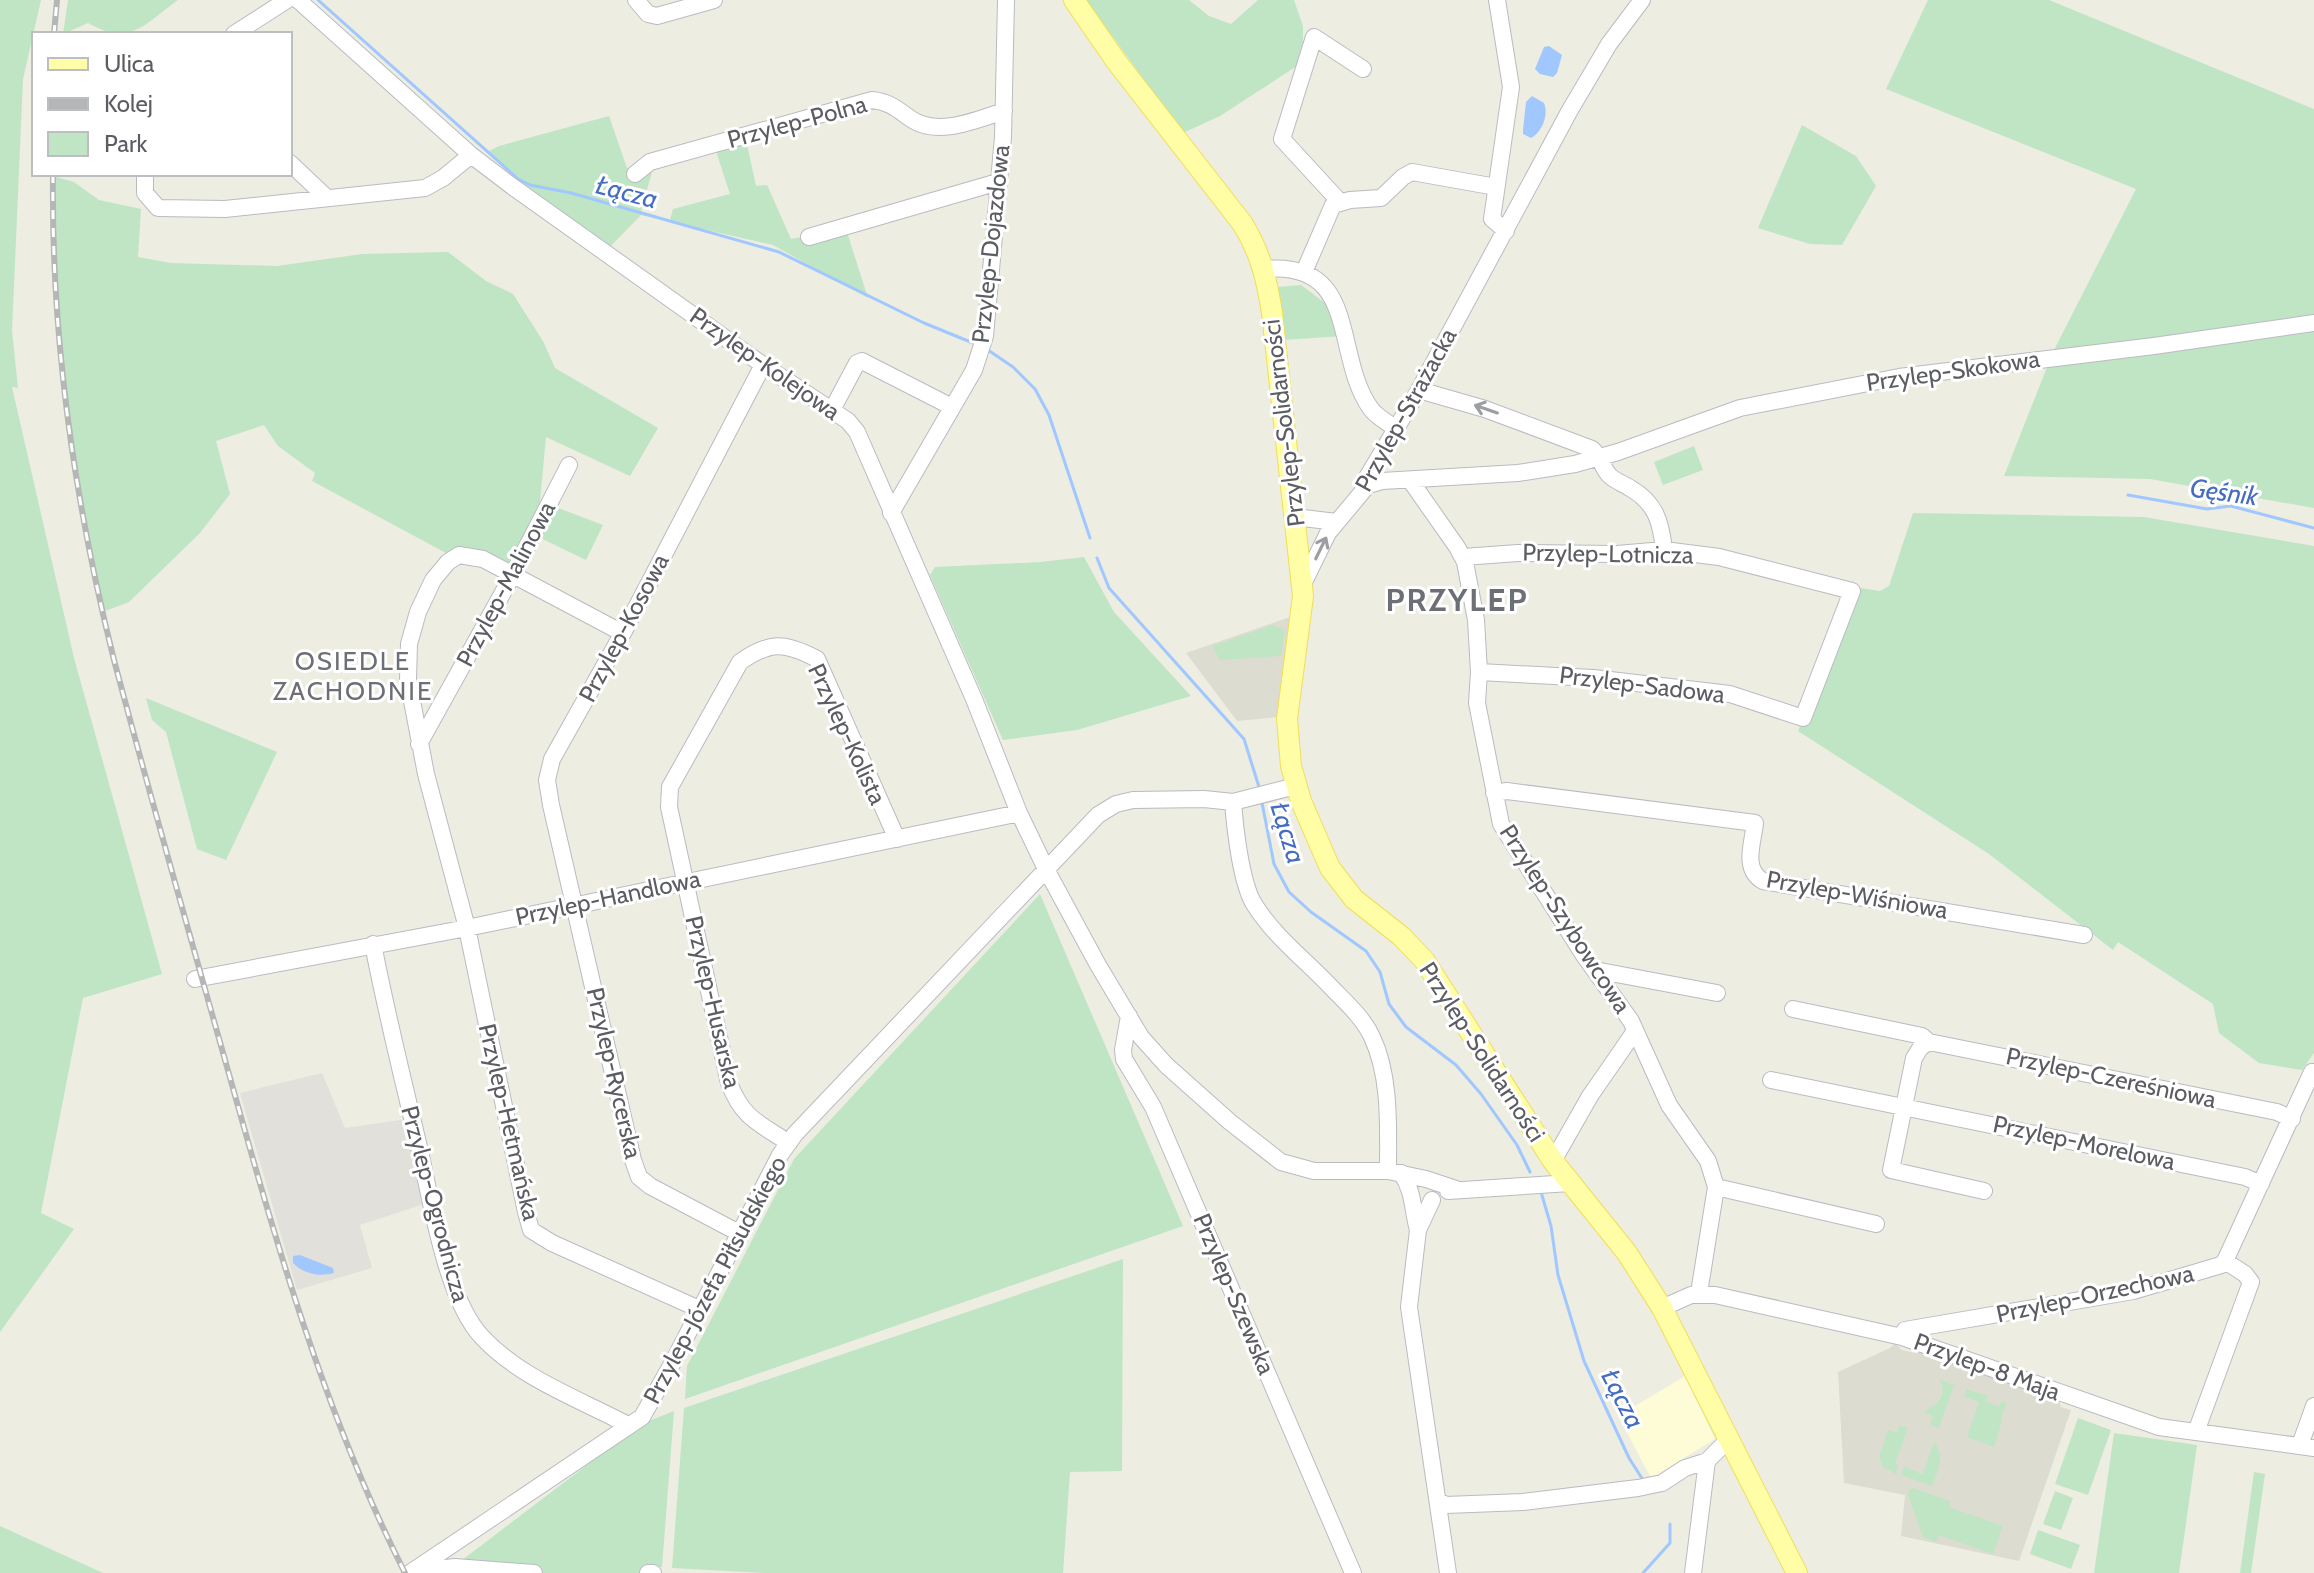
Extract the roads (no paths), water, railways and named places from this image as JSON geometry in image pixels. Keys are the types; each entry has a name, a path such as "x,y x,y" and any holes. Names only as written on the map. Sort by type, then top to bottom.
{"main road":[{"name":"Przylep-Solidarności","path":"1074,0 1242,223 1264,269 1272,313 1302,586 1301,625 1287,734 1296,786 1330,868 1354,899 1401,936 1424,960 1553,1161 1627,1253 1662,1308 1797,1573"}],"street":[{"path":"237,32 287,0"},
{"name":"Przylep-Kolejowa","path":"298,0 471,155 763,365 848,421 857,432 974,699 1019,813 1047,871"},
{"path":"636,0 648,14 657,16 714,0"},
{"name":"Przylep-Dojazdowa","path":"891,513 974,370 985,336 1004,111 1006,0"},
{"path":"1497,0 1511,87 1492,219 1506,231"},
{"name":"Przylep-Strażacka","path":"1302,586 1336,522 1368,485 1366,479 1419,390 1585,84 1609,44 1642,0"},
{"path":"1340,202 1282,139 1314,37 1363,69"},
{"name":"Przylep-Polna","path":"635,174 650,162 872,100 887,101 913,120 940,127 1004,111"},
{"path":"145,176 145,193 158,208 225,209 425,188 471,155"},
{"path":"292,165 326,197"},
{"path":"1304,272 1328,211 1340,202 1381,198 1412,172 1496,187"},
{"path":"809,237 998,182"},
{"path":"1264,269 1304,272 1319,280 1329,291 1368,404 1378,417 1395,428"},
{"name":"Przylep-Skokowa","path":"1368,485 1546,469 1601,458 1740,408 1899,377 2314,323"},
{"path":"832,410 857,363 862,361 952,407"},
{"name":"Przylep-Kosowa","path":"574,904 547,780 552,759 624,631 763,365"},
{"path":"1419,390 1485,409 1592,449 1601,458 1609,476 1639,493 1653,507 1662,525 1664,550"},
{"path":"1546,469 1555,448 1551,434"},
{"name":"Przylep-Szybowcowa","path":"1375,463 1402,480 1463,557 1476,620 1477,703 1497,809 1507,833 1635,1031 1590,1096 1553,1161"},
{"name":"Przylep-Malinowa","path":"419,744 569,465"},
{"path":"1295,517 1336,522"},
{"name":"Przylep-Lotnicza","path":"1463,557 1664,550 1719,557 1852,591 1803,718"},
{"path":"467,928 419,744 408,680 409,644 418,612 433,580 448,562 459,555 483,559 624,631"},
{"name":"Przylep-Kolista","path":"686,882 669,807 670,787 740,662 757,650 777,645 798,648 817,659 897,839"},
{"name":"Przylep-Sadowa","path":"1479,672 1593,678 1730,694 1803,718"},
{"name":"Przylep-Józefa Piłsudskiego","path":"411,1572 642,1417 789,1143 1098,815 1116,804 1160,799 1233,802 1296,786"},
{"name":"Przylep-Wiśniowa","path":"1494,793 1507,791 1755,823 1750,866 1754,876 1763,881 2084,935"},
{"path":"1233,802 1236,840 1253,902 1285,942 1356,1013 1372,1037 1386,1093 1417,1186 1418,1230 1409,1307 1448,1573"},
{"name":"Przylep-Handlowa","path":"195,979 467,928 1019,813"},
{"path":"1047,871 1141,1037 1166,1065 1281,1162 1314,1171 1456,1189 1570,1183"},
{"name":"Przylep-Husarska","path":"686,882 729,1083 736,1101 749,1118 789,1143"},
{"name":"Przylep-Rycerska","path":"574,904 639,1177 650,1186 739,1233"},
{"name":"Przylep-Hetmańska","path":"467,928 531,1230 552,1243 699,1309"},
{"name":"Przylep-Ogrodnicza","path":"373,944 435,1215 455,1293 467,1320 483,1338 532,1376 628,1425"},
{"path":"1595,970 1717,993"},
{"name":"Przylep-Czereśniowa","path":"1793,1009 1922,1036 1929,1042 2277,1112 2292,1119"},
{"name":"Przylep-Szewska","path":"1129,1016 1124,1059 1153,1107 1353,1573"},
{"path":"1635,1031 1669,1105 1708,1161 1716,1187 1699,1293 1662,1308"},
{"path":"1929,1042 1921,1047 1914,1058 1891,1170 1984,1191"},
{"name":"Przylep-Orzechowa","path":"1902,1337 1905,1330 2146,1288 2215,1268 2225,1261 2313,1072"},
{"name":"Przylep-Morelowa","path":"1771,1080 2231,1174 2261,1184"},
{"path":"1716,1187 1876,1224"},
{"path":"2196,1432 2251,1282 2245,1274 2225,1261"},
{"name":"Przylep-8 Maja","path":"1699,1293 1902,1337 2159,1427 2307,1447"},
{"path":"2307,1447 2314,1406"},
{"path":"1440,1502 1446,1505 1523,1502 1662,1483 1685,1468 1707,1461 1729,1439"},
{"path":"1693,1573 1707,1461"},
{"path":"411,1572 455,1567 534,1573"}],"water":[{"path":"1549,46 1562,55 1553,77 1540,74 1535,69 1544,47"},
{"path":"1532,96 1544,103 1546,113 1541,127 1531,138 1523,134 1523,130 1526,102"},
{"path":"300,1255 333,1268 334,1273 323,1275 302,1270 293,1263 293,1256"}],"waterway":[{"name":"Łącza","path":"318,0 518,179 530,185 571,193 779,252 924,323 973,343"},
{"name":"Łącza","path":"988,350 1013,367 1035,389 1049,415 1090,538"},
{"name":"Gęśnik","path":"2128,495 2207,509 2231,506 2314,528"},
{"name":"Łącza","path":"1097,558 1109,588 1244,739 1259,787"},
{"name":"Łącza","path":"1262,803 1274,864 1289,892 1311,912 1366,951 1380,972 1389,1004 1406,1027 1456,1065 1481,1094 1517,1145 1530,1172"},
{"name":"Łącza","path":"1541,1192 1551,1226 1558,1275 1584,1361 1629,1458 1643,1480"},
{"name":"Łącza","path":"1643,1573 1670,1543 1670,1524"}],"railway":[{"path":"54,32 57,0"},
{"path":"53,176 56,297 68,419 87,540 114,660 283,1261 349,1450 405,1573"}],"district":[{"name":"PRZYLEP","path":"1457,600"},
{"name":"OSIEDLE ZACHODNIE","path":"353,676"}]}
